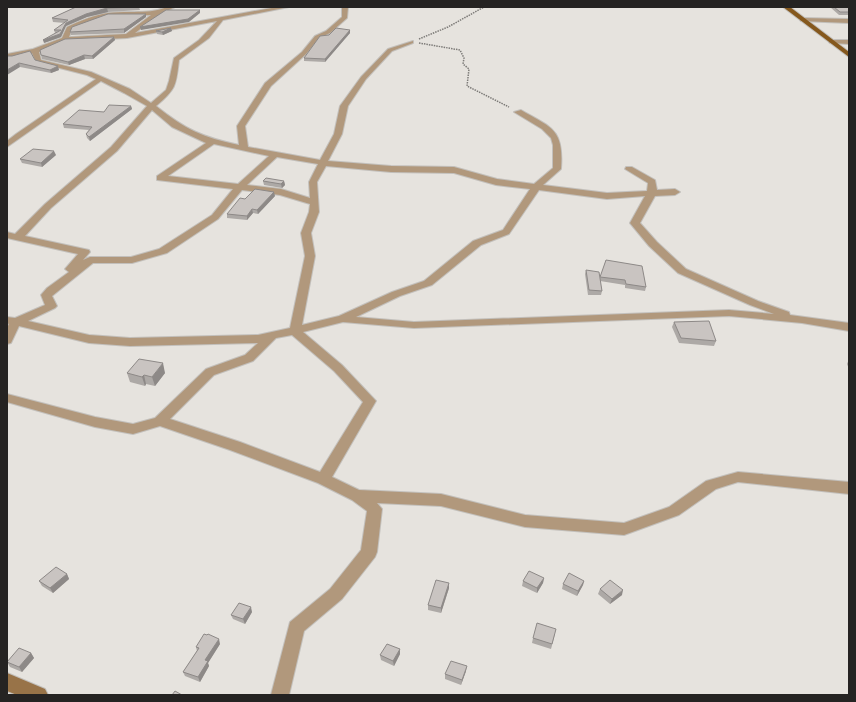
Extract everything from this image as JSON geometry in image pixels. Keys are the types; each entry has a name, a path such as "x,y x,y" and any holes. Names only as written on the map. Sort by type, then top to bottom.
{"main road":[{"path":"786,7 849,55"}],"street":[{"path":"127,36 158,13 172,7"},
{"path":"7,56 35,51 65,39 127,36 286,7"},
{"path":"244,149 241,126 268,85 285,68 304,53 317,37 328,32 345,17 345,7"},
{"path":"65,39 69,28 88,20 113,14 140,15 158,13"},
{"path":"12,236 114,149 151,106 169,92 174,81 176,59 217,28 222,19"},
{"path":"804,20 849,21"},
{"path":"295,331 308,276 310,256 306,233 314,212 315,202 313,182 324,164 338,134 344,106 363,78 390,50 411,42"},
{"path":"832,42 849,42"},
{"path":"35,51 38,61 88,73 101,78 127,91 151,106 175,125 212,142 324,164 391,169 454,170 496,182 607,196 676,192"},
{"path":"7,144 51,111 76,97 101,78"},
{"path":"11,322 89,339 130,342 258,339 343,319 396,294 428,283 477,243 506,232 537,186 557,169 559,152 554,136 547,127 518,112"},
{"path":"212,142 160,178 281,192 315,202"},
{"path":"46,295 90,260 132,260 163,251 215,217 240,187 275,155"},
{"path":"629,169 652,182 652,193 635,222 654,244 682,271 754,303 802,320 849,333"},
{"path":"12,236 45,245 85,252 46,295"},
{"path":"11,322 51,306 46,295"},
{"path":"343,319 414,325 729,313 802,320 849,327"},
{"path":"7,340 11,322"},
{"path":"295,331 338,368 370,401 323,479"},
{"path":"7,398 95,422 133,429 160,421 210,372 249,358 273,335"},
{"path":"160,421 236,446 323,479 357,496 375,509 369,552 336,594 296,627 280,695"},
{"path":"357,496 441,500 525,521 624,529 674,511 711,485 738,478 849,488"},
{"path":"7,682 39,695"}],"path":[{"path":"411,42 448,27 484,7"},
{"path":"411,42 460,50 464,58 463,64 469,69 466,77 467,86 518,112"}],"building":[{"path":"76,7 139,7 107,8 86,14 66,23 60,34 43,40 61,30 54,30 68,20 52,18"},
{"path":"834,7 849,7 849,12 840,12"},
{"path":"166,10 200,10 188,19 140,27"},
{"path":"108,14 146,14 124,29 70,32 72,27"},
{"path":"171,28 162,32 156,31"},
{"path":"336,28 350,30 325,59 304,58 320,36 329,35"},
{"path":"114,37 92,56 84,55 68,62 41,55 40,50 65,39"},
{"path":"30,51 35,60 58,66 50,70 19,63 7,70 7,56"},
{"path":"109,105 131,106 89,137 86,134 92,127 63,124 79,110 104,112"},
{"path":"33,149 54,151 41,163 20,159"},
{"path":"266,178 284,181 281,184 263,181"},
{"path":"255,189 274,192 257,210 252,209 247,216 227,214 240,198 245,199"},
{"path":"606,260 642,266 646,287 626,284 625,280 600,277"},
{"path":"586,270 599,272 602,291 589,290"},
{"path":"709,321 716,341 681,338 674,322"},
{"path":"139,359 163,363 152,377 144,375 142,377 127,373"},
{"path":"56,567 67,574 50,588 39,581"},
{"path":"529,571 544,578 537,588 523,581"},
{"path":"569,573 584,581 578,591 563,584"},
{"path":"436,580 449,583 441,608 428,605"},
{"path":"610,580 623,590 612,599 600,589"},
{"path":"239,603 251,607 243,619 231,615"},
{"path":"537,623 556,629 552,644 533,638"},
{"path":"204,634 208,634 219,639 205,660 208,661 198,677 183,672 199,648 196,647"},
{"path":"387,644 400,649 393,661 380,655"},
{"path":"19,648 31,653 19,667 7,662"},
{"path":"451,661 467,666 462,680 445,674"},
{"path":"175,691 182,695 172,695"}]}
